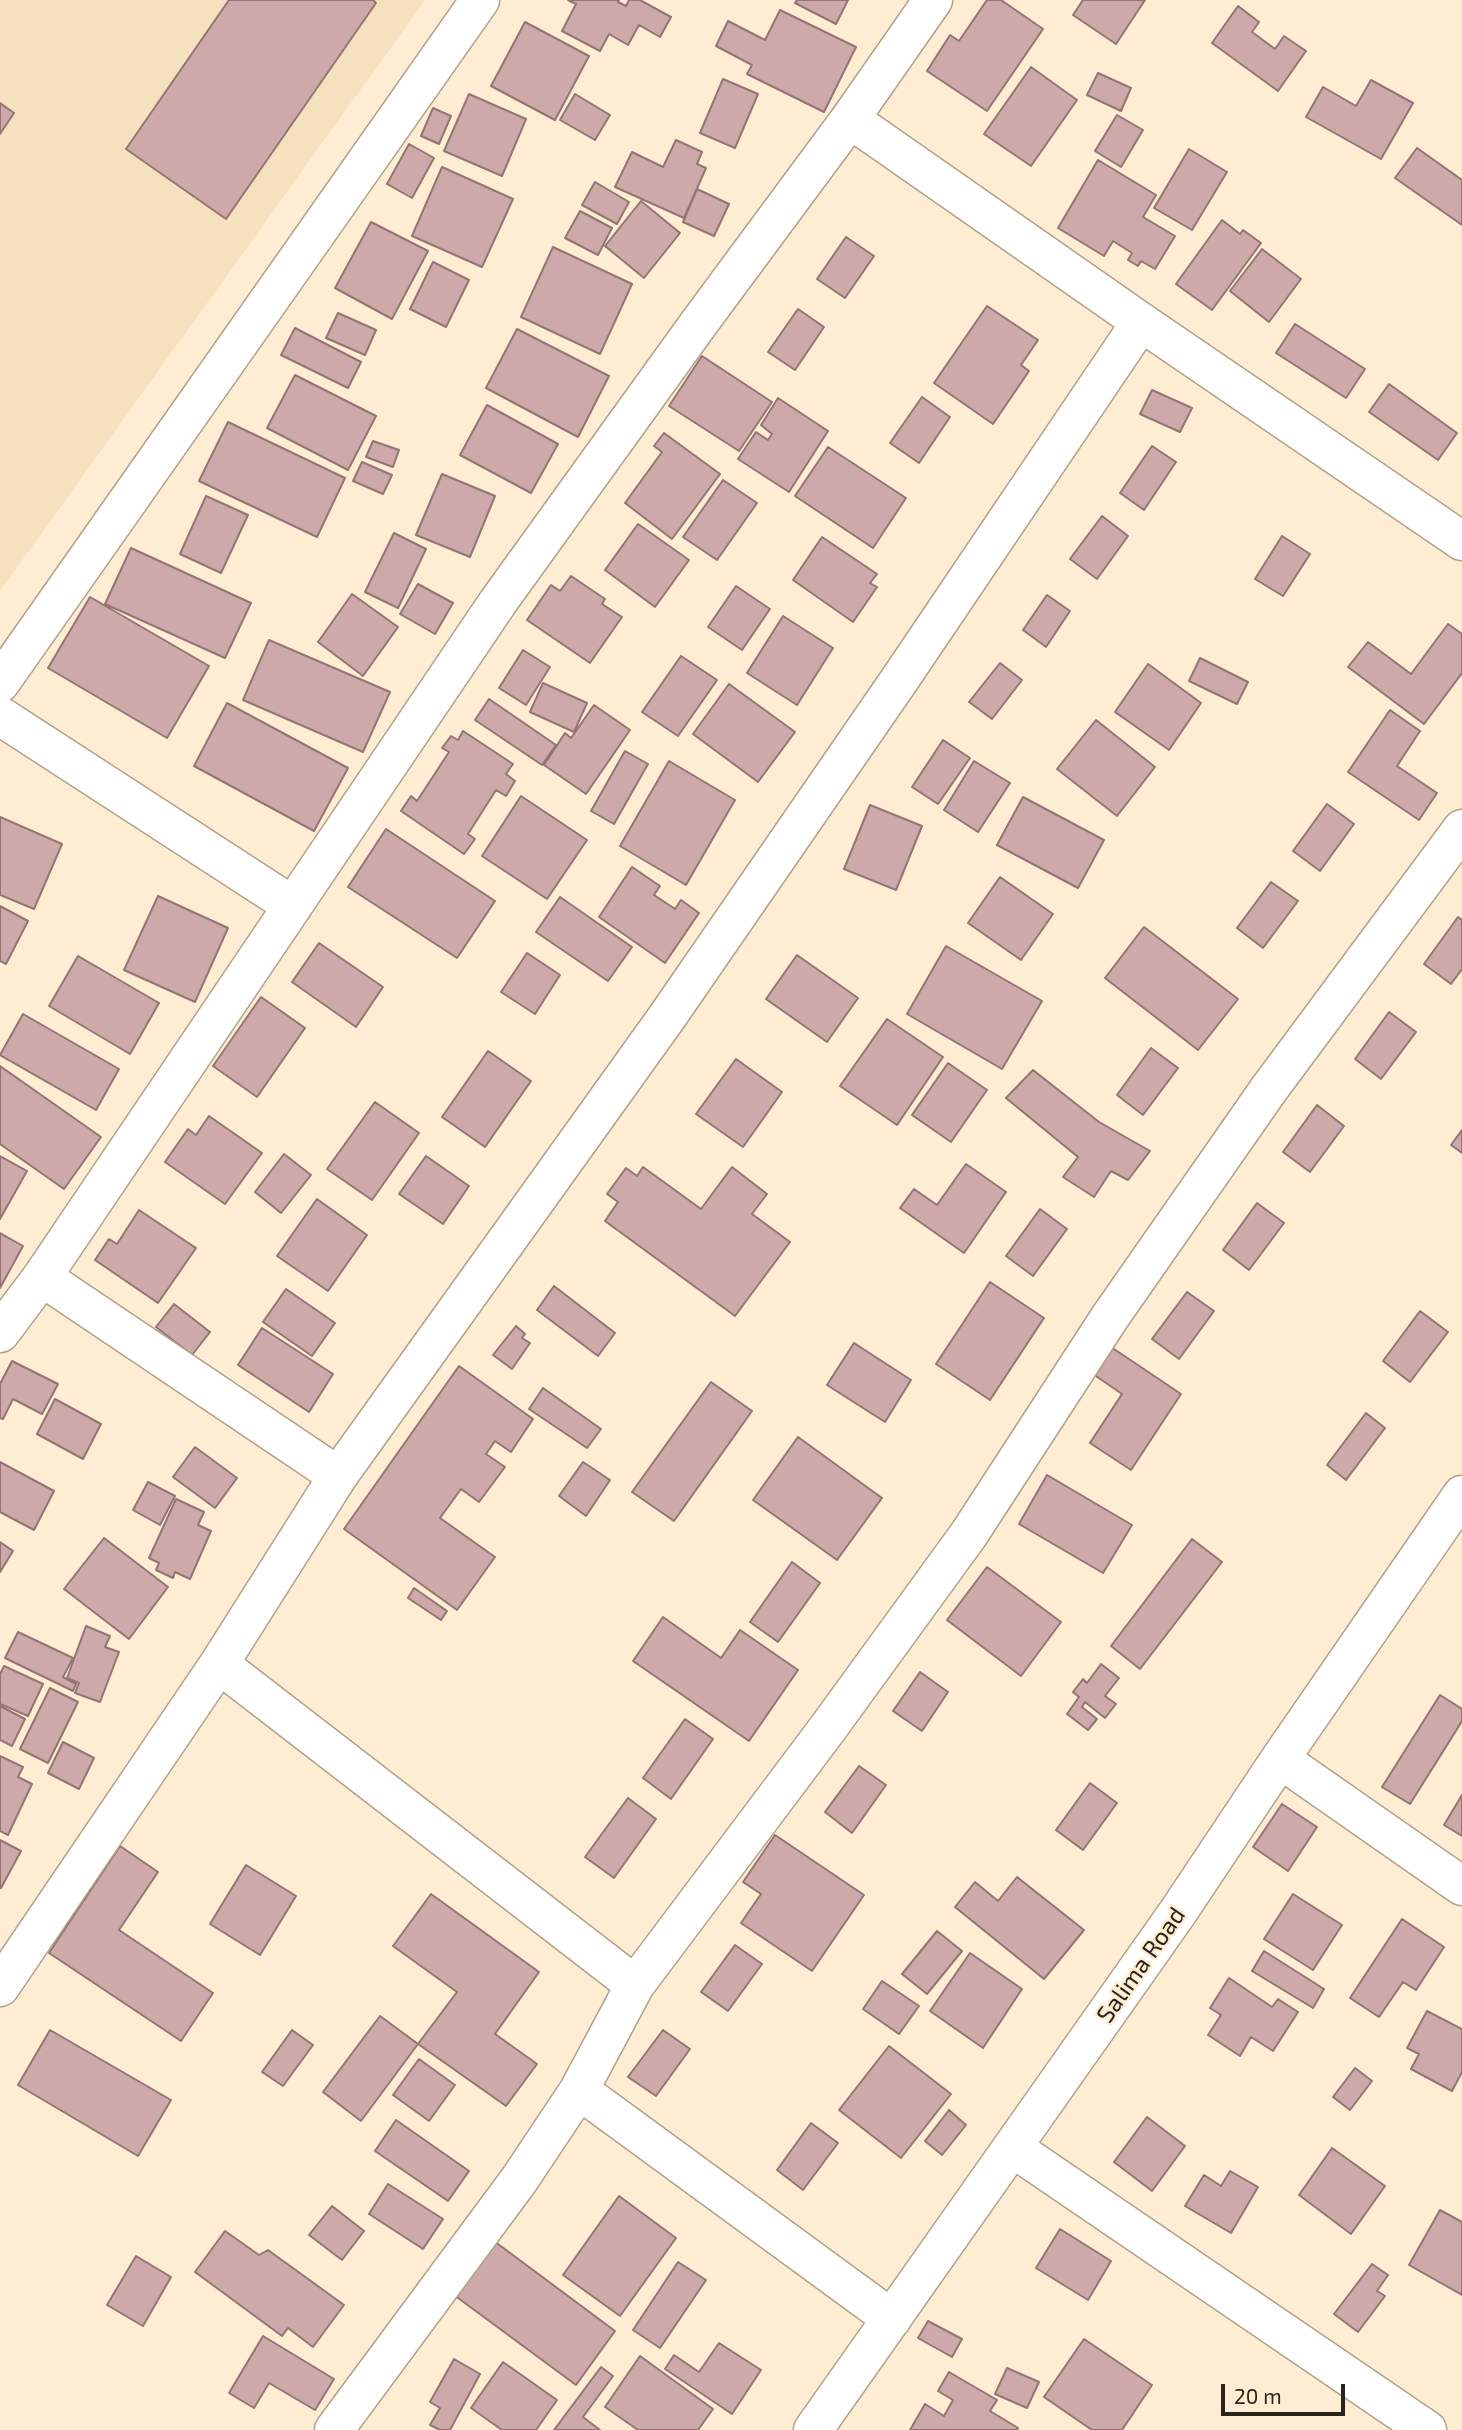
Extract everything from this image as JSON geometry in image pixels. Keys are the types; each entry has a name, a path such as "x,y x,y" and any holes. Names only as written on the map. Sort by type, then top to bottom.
{"street":[{"path":"0,683 480,0"},
{"path":"0,1333 42,1277 498,602 850,119 933,0"},
{"path":"850,119 1462,541"},
{"path":"0,1987 219,1664 338,1476 624,1079 1141,322"},
{"path":"0,716 293,906"},
{"path":"334,2430 511,2191 579,2090 635,1985 828,1728 969,1534 1110,1317 1253,1112 1462,829"},
{"path":"42,1277 338,1476"},
{"name":"Salima Road","path":"813,2430 1178,1912 1462,1495"},
{"path":"219,1664 635,1985"},
{"path":"1280,1759 1462,1886"},
{"path":"579,2090 892,2319"},
{"path":"1013,2148 1427,2430"}],"shaded area":[{"path":"0,0 425,0 0,591"}],"building":[{"path":"229,0 373,0 376,3 226,219 126,149"},
{"path":"568,0 619,0 618,2 626,6 629,0 640,0 671,17 660,37 639,25 628,45 609,34 600,51 562,31 576,4"},
{"path":"797,0 848,0 836,24 795,3"},
{"path":"987,0 1001,0 1043,29 987,111 927,71 950,35 959,41"},
{"path":"1083,0 1145,0 1116,44 1073,15"},
{"path":"1238,6 1259,22 1252,32 1275,49 1284,36 1306,51 1278,91 1212,43"},
{"path":"780,10 856,47 824,112 747,74 752,65 716,46 728,21 765,40"},
{"path":"525,22 589,56 555,120 491,86"},
{"path":"1031,67 1077,100 1031,166 984,134"},
{"path":"1098,73 1131,88 1121,111 1087,95"},
{"path":"723,79 758,94 735,148 700,133"},
{"path":"1371,80 1413,103 1381,159 1306,117 1323,87 1356,106"},
{"path":"469,94 526,119 502,176 444,151"},
{"path":"575,94 610,115 595,140 560,120"},
{"path":"0,103 14,113 0,134"},
{"path":"433,108 451,116 439,144 421,136"},
{"path":"1117,115 1143,130 1121,167 1095,151"},
{"path":"676,140 702,152 697,164 706,168 684,218 615,187 632,152 663,167"},
{"path":"409,144 434,158 412,198 387,184"},
{"path":"1417,148 1462,180 1462,225 1395,178"},
{"path":"1189,149 1227,172 1192,230 1154,208"},
{"path":"1098,160 1156,195 1143,217 1175,236 1155,269 1141,261 1138,266 1128,260 1132,253 1113,241 1104,256 1058,228"},
{"path":"442,167 513,199 482,267 412,236"},
{"path":"595,182 629,202 617,224 582,205"},
{"path":"697,189 729,204 714,236 683,222"},
{"path":"641,201 680,233 644,278 605,246"},
{"path":"580,211 612,228 598,255 565,238"},
{"path":"1222,220 1240,234 1243,230 1261,243 1212,310 1176,284"},
{"path":"371,222 428,251 392,319 335,288"},
{"path":"846,237 874,256 845,298 817,279"},
{"path":"553,247 632,284 600,354 521,317"},
{"path":"1262,249 1301,279 1269,322 1230,291"},
{"path":"433,262 469,280 446,327 410,309"},
{"path":"987,306 1038,340 1021,365 1029,371 993,424 934,383"},
{"path":"798,309 824,327 795,370 768,352"},
{"path":"338,313 376,330 365,355 326,338"},
{"path":"1295,324 1365,369 1346,398 1276,353"},
{"path":"295,328 361,362 348,388 281,355"},
{"path":"517,329 609,376 578,437 486,388"},
{"path":"702,356 772,402 739,451 669,406"},
{"path":"295,375 376,416 348,470 267,428"},
{"path":"1389,384 1457,433 1438,460 1369,412"},
{"path":"1152,390 1192,408 1180,432 1140,414"},
{"path":"922,397 950,417 919,463 890,443"},
{"path":"778,398 828,431 789,492 738,459 756,432 768,440 772,434 761,425"},
{"path":"487,405 558,444 531,493 460,455"},
{"path":"228,422 345,478 317,537 199,481"},
{"path":"664,433 720,474 672,539 625,503 662,452 654,446"},
{"path":"373,441 399,450 393,467 366,457"},
{"path":"1152,446 1176,462 1144,510 1120,493"},
{"path":"828,447 906,498 873,548 795,496"},
{"path":"362,462 392,475 383,494 353,481"},
{"path":"442,474 495,496 470,557 416,535"},
{"path":"723,480 757,503 717,560 683,537"},
{"path":"206,496 248,515 221,573 180,554"},
{"path":"1102,516 1128,536 1097,579 1070,559"},
{"path":"638,524 689,560 655,607 605,570"},
{"path":"394,533 426,549 398,608 365,592"},
{"path":"1282,536 1310,554 1283,596 1255,579"},
{"path":"822,537 877,574 870,583 877,587 853,622 793,580"},
{"path":"131,548 251,603 225,658 105,604"},
{"path":"571,576 605,599 602,604 622,617 590,663 527,620 551,585 560,591"},
{"path":"418,584 453,603 435,634 400,614"},
{"path":"736,586 770,609 742,650 708,627"},
{"path":"352,594 398,627 363,676 318,642"},
{"path":"1047,595 1070,611 1046,647 1023,630"},
{"path":"90,597 209,666 167,738 48,668"},
{"path":"783,616 833,648 797,705 747,673"},
{"path":"1448,624 1462,634 1462,673 1424,724 1348,667 1368,642 1411,674"},
{"path":"269,640 390,692 363,752 243,700"},
{"path":"523,650 550,667 526,705 499,688"},
{"path":"681,656 717,680 678,736 642,712"},
{"path":"1200,658 1248,682 1237,704 1189,681"},
{"path":"1000,663 1022,680 992,719 969,702"},
{"path":"1148,664 1201,703 1169,750 1115,712"},
{"path":"543,683 587,703 574,732 530,712"},
{"path":"729,684 795,732 758,782 693,734"},
{"path":"489,699 556,745 542,765 475,720"},
{"path":"227,703 348,768 314,831 194,766"},
{"path":"594,705 630,730 586,794 544,765 565,733 571,738"},
{"path":"1390,710 1420,731 1397,766 1437,793 1419,820 1348,772"},
{"path":"1096,720 1155,767 1117,816 1057,769"},
{"path":"463,731 513,764 506,774 515,781 506,796 496,790 468,834 475,839 464,854 401,811 411,796 417,801 449,752 442,748 451,736 458,740"},
{"path":"943,740 970,758 938,804 912,787"},
{"path":"625,751 648,764 614,824 591,811"},
{"path":"669,761 735,800 686,885 620,846"},
{"path":"974,761 1010,783 978,832 944,810"},
{"path":"521,796 587,840 547,899 482,856"},
{"path":"1023,797 1104,840 1078,888 997,845"},
{"path":"1327,804 1354,824 1320,871 1293,851"},
{"path":"870,805 922,826 896,890 844,869"},
{"path":"0,817 62,844 34,909 0,895"},
{"path":"386,829 495,901 457,958 348,887"},
{"path":"632,867 660,886 654,895 675,909 681,900 699,913 665,963 599,917"},
{"path":"1000,877 1053,914 1021,960 968,923"},
{"path":"1271,882 1298,901 1263,948 1237,928"},
{"path":"158,896 228,928 195,1002 124,970"},
{"path":"560,897 632,947 608,981 536,932"},
{"path":"0,906 28,921 6,964 0,961"},
{"path":"1458,917 1462,920 1462,969 1451,984 1424,964"},
{"path":"1144,927 1238,999 1198,1050 1105,978"},
{"path":"319,943 383,987 356,1027 292,982"},
{"path":"946,946 1042,1001 1002,1069 907,1014"},
{"path":"527,953 560,975 535,1014 501,992"},
{"path":"797,955 858,998 827,1042 766,999"},
{"path":"78,956 159,1003 130,1054 49,1006"},
{"path":"261,997 305,1028 257,1097 213,1066"},
{"path":"1389,1012 1416,1032 1381,1079 1355,1059"},
{"path":"23,1014 119,1069 96,1110 0,1055"},
{"path":"887,1019 943,1057 897,1125 840,1086"},
{"path":"1151,1048 1178,1068 1143,1115 1117,1095"},
{"path":"488,1051 531,1081 485,1147 442,1117"},
{"path":"736,1059 782,1092 743,1147 696,1114"},
{"path":"948,1063 987,1090 951,1142 912,1115"},
{"path":"0,1066 101,1137 64,1189 0,1144"},
{"path":"1033,1070 1099,1122 1150,1151 1128,1180 1111,1171 1094,1197 1063,1177 1078,1157 1006,1098"},
{"path":"375,1102 419,1133 372,1200 327,1169"},
{"path":"1317,1105 1344,1126 1310,1172 1283,1152"},
{"path":"209,1116 262,1153 225,1204 165,1162 188,1129 196,1135"},
{"path":"1462,1130 1462,1153 1451,1145"},
{"path":"284,1154 311,1175 281,1213 255,1192"},
{"path":"0,1156 27,1171 0,1219"},
{"path":"426,1156 469,1186 443,1224 399,1194"},
{"path":"966,1164 1006,1192 964,1253 900,1208 914,1189 937,1205"},
{"path":"643,1167 701,1209 732,1167 767,1194 752,1214 790,1242 735,1316 605,1221 618,1202 607,1194 626,1168 637,1176"},
{"path":"317,1199 367,1235 328,1291 277,1256"},
{"path":"1257,1203 1284,1223 1249,1270 1223,1250"},
{"path":"1040,1209 1067,1229 1033,1276 1006,1256"},
{"path":"139,1210 196,1248 158,1303 95,1260 109,1239 117,1244"},
{"path":"0,1233 23,1246 0,1288"},
{"path":"990,1282 1044,1318 990,1400 936,1364"},
{"path":"554,1286 615,1333 598,1356 537,1310"},
{"path":"286,1289 335,1323 312,1356 263,1322"},
{"path":"1187,1292 1214,1311 1179,1359 1152,1339"},
{"path":"174,1304 210,1332 192,1355 156,1327"},
{"path":"1420,1311 1448,1332 1410,1382 1383,1361"},
{"path":"516,1326 525,1334 522,1338 530,1343 512,1369 493,1355"},
{"path":"262,1328 333,1374 309,1412 238,1365"},
{"path":"854,1343 911,1380 885,1422 827,1385"},
{"path":"1111,1347 1181,1394 1131,1470 1090,1443 1122,1394 1093,1374"},
{"path":"12,1361 58,1384 42,1414 13,1399 3,1419 0,1418 0,1384"},
{"path":"459,1366 533,1419 511,1452 495,1441 486,1454 505,1467 479,1502 461,1489 440,1518 495,1557 457,1610 344,1529"},
{"path":"711,1382 752,1411 674,1521 632,1492"},
{"path":"543,1388 601,1429 587,1448 529,1409"},
{"path":"55,1399 101,1424 83,1459 37,1434"},
{"path":"1366,1413 1385,1428 1346,1480 1327,1465"},
{"path":"798,1437 882,1498 837,1560 753,1500"},
{"path":"195,1447 237,1478 215,1508 173,1477"},
{"path":"0,1462 54,1491 34,1530 0,1512"},
{"path":"583,1462 610,1480 586,1516 559,1496"},
{"path":"1047,1475 1132,1525 1103,1573 1019,1524"},
{"path":"148,1482 175,1496 160,1525 133,1510"},
{"path":"176,1499 204,1512 198,1525 211,1531 190,1579 175,1572 173,1578 156,1570 159,1563 149,1558"},
{"path":"104,1538 168,1587 129,1639 64,1589"},
{"path":"1192,1539 1222,1562 1140,1669 1111,1646"},
{"path":"0,1542 13,1551 0,1572"},
{"path":"792,1562 820,1583 778,1642 750,1622"},
{"path":"987,1567 1061,1622 1021,1676 947,1620"},
{"path":"414,1588 447,1611 441,1620 408,1598"},
{"path":"663,1617 721,1658 740,1630 798,1670 749,1741 633,1661"},
{"path":"86,1626 110,1636 105,1647 119,1652 100,1702 75,1693 79,1683 67,1678"},
{"path":"18,1632 73,1658 63,1677 76,1684 73,1691 5,1658"},
{"path":"1101,1664 1119,1678 1105,1696 1116,1704 1105,1718 1085,1702 1082,1707 1097,1719 1088,1730 1067,1714 1079,1697 1073,1692 1083,1679 1087,1683"},
{"path":"4,1666 43,1684 28,1716 0,1704 0,1674"},
{"path":"920,1672 948,1692 922,1731 893,1711"},
{"path":"50,1688 78,1702 48,1763 20,1749"},
{"path":"1440,1695 1462,1709 1462,1721 1410,1804 1382,1787"},
{"path":"0,1706 25,1719 12,1746 0,1740"},
{"path":"685,1719 713,1739 671,1799 643,1778"},
{"path":"63,1742 94,1758 79,1789 48,1773"},
{"path":"0,1756 23,1767 18,1777 32,1784 8,1835 0,1831"},
{"path":"859,1766 886,1785 852,1833 825,1812"},
{"path":"1090,1783 1117,1803 1083,1850 1056,1830"},
{"path":"1462,1795 1462,1836 1444,1825"},
{"path":"628,1798 656,1819 614,1878 585,1857"},
{"path":"1282,1804 1317,1827 1288,1871 1253,1847"},
{"path":"775,1835 864,1895 812,1971 741,1923 761,1894 743,1882"},
{"path":"0,1840 21,1851 1,1888 0,1888"},
{"path":"120,1846 158,1872 119,1930 213,1993 181,2041 49,1953"},
{"path":"246,1865 296,1896 260,1955 210,1924"},
{"path":"1017,1877 1084,1930 1044,1979 955,1907 975,1882 998,1901"},
{"path":"431,1894 539,1972 495,2034 537,2064 506,2106 418,2044 457,1992 393,1946"},
{"path":"1293,1894 1342,1925 1313,1970 1264,1939"},
{"path":"1402,1919 1444,1947 1416,1990 1403,1982 1379,2017 1350,1998"},
{"path":"937,1931 962,1951 927,1994 902,1974"},
{"path":"735,1945 762,1964 728,2011 701,1992"},
{"path":"1264,1951 1324,1989 1313,2008 1252,1971"},
{"path":"970,1953 1022,1989 983,2048 930,2011"},
{"path":"1229,1978 1272,2007 1278,1999 1298,2012 1273,2051 1251,2037 1240,2056 1208,2035 1221,2015 1210,2008"},
{"path":"882,1981 919,2006 899,2034 863,2009"},
{"path":"1427,2011 1462,2029 1462,2072 1452,2091 1411,2069 1419,2054 1407,2048"},
{"path":"380,2016 418,2044 361,2121 323,2092"},
{"path":"50,2030 171,2100 138,2156 18,2085"},
{"path":"292,2030 313,2045 283,2086 262,2072"},
{"path":"663,2030 690,2049 656,2096 628,2077"},
{"path":"889,2046 951,2094 901,2158 839,2110"},
{"path":"419,2059 455,2085 429,2121 393,2095"},
{"path":"1355,2068 1372,2081 1350,2110 1333,2097"},
{"path":"949,2110 966,2125 942,2155 925,2141"},
{"path":"1147,2117 1185,2146 1152,2191 1114,2162"},
{"path":"396,2120 469,2171 448,2201 375,2151"},
{"path":"811,2123 838,2143 803,2190 777,2170"},
{"path":"1332,2148 1385,2186 1351,2234 1299,2195"},
{"path":"1230,2171 1258,2187 1231,2233 1185,2206 1204,2175 1221,2186"},
{"path":"388,2184 443,2219 423,2249 369,2214"},
{"path":"619,2196 676,2238 620,2316 563,2275"},
{"path":"332,2206 364,2231 342,2260 309,2235"},
{"path":"1440,2210 1462,2222 1462,2295 1409,2265"},
{"path":"1060,2229 1111,2261 1088,2300 1036,2268"},
{"path":"225,2231 259,2255 268,2250 344,2305 313,2347 288,2328 282,2336 195,2272"},
{"path":"494,2241 615,2331 576,2385 454,2295"},
{"path":"136,2256 171,2277 143,2326 107,2305"},
{"path":"678,2262 706,2280 660,2348 633,2330"},
{"path":"1372,2264 1388,2275 1377,2291 1385,2296 1358,2332 1334,2314"},
{"path":"928,2321 962,2339 952,2357 918,2338"},
{"path":"263,2336 334,2379 315,2410 269,2383 254,2408 229,2393"},
{"path":"1084,2339 1152,2385 1122,2430 1092,2430 1044,2397"},
{"path":"719,2343 761,2370 732,2414 665,2369 674,2355 699,2372"},
{"path":"640,2356 713,2409 698,2430 638,2430 605,2407"},
{"path":"454,2359 480,2374 450,2430 440,2430 430,2425 440,2408 430,2402"},
{"path":"503,2362 557,2400 536,2430 502,2430 471,2408"},
{"path":"601,2367 613,2376 583,2417 600,2430 554,2430"},
{"path":"1007,2368 1039,2382 1027,2408 995,2394"},
{"path":"949,2372 997,2400 990,2411 1018,2428 1017,2430 910,2430 925,2404 944,2416 953,2400 938,2391"}]}
